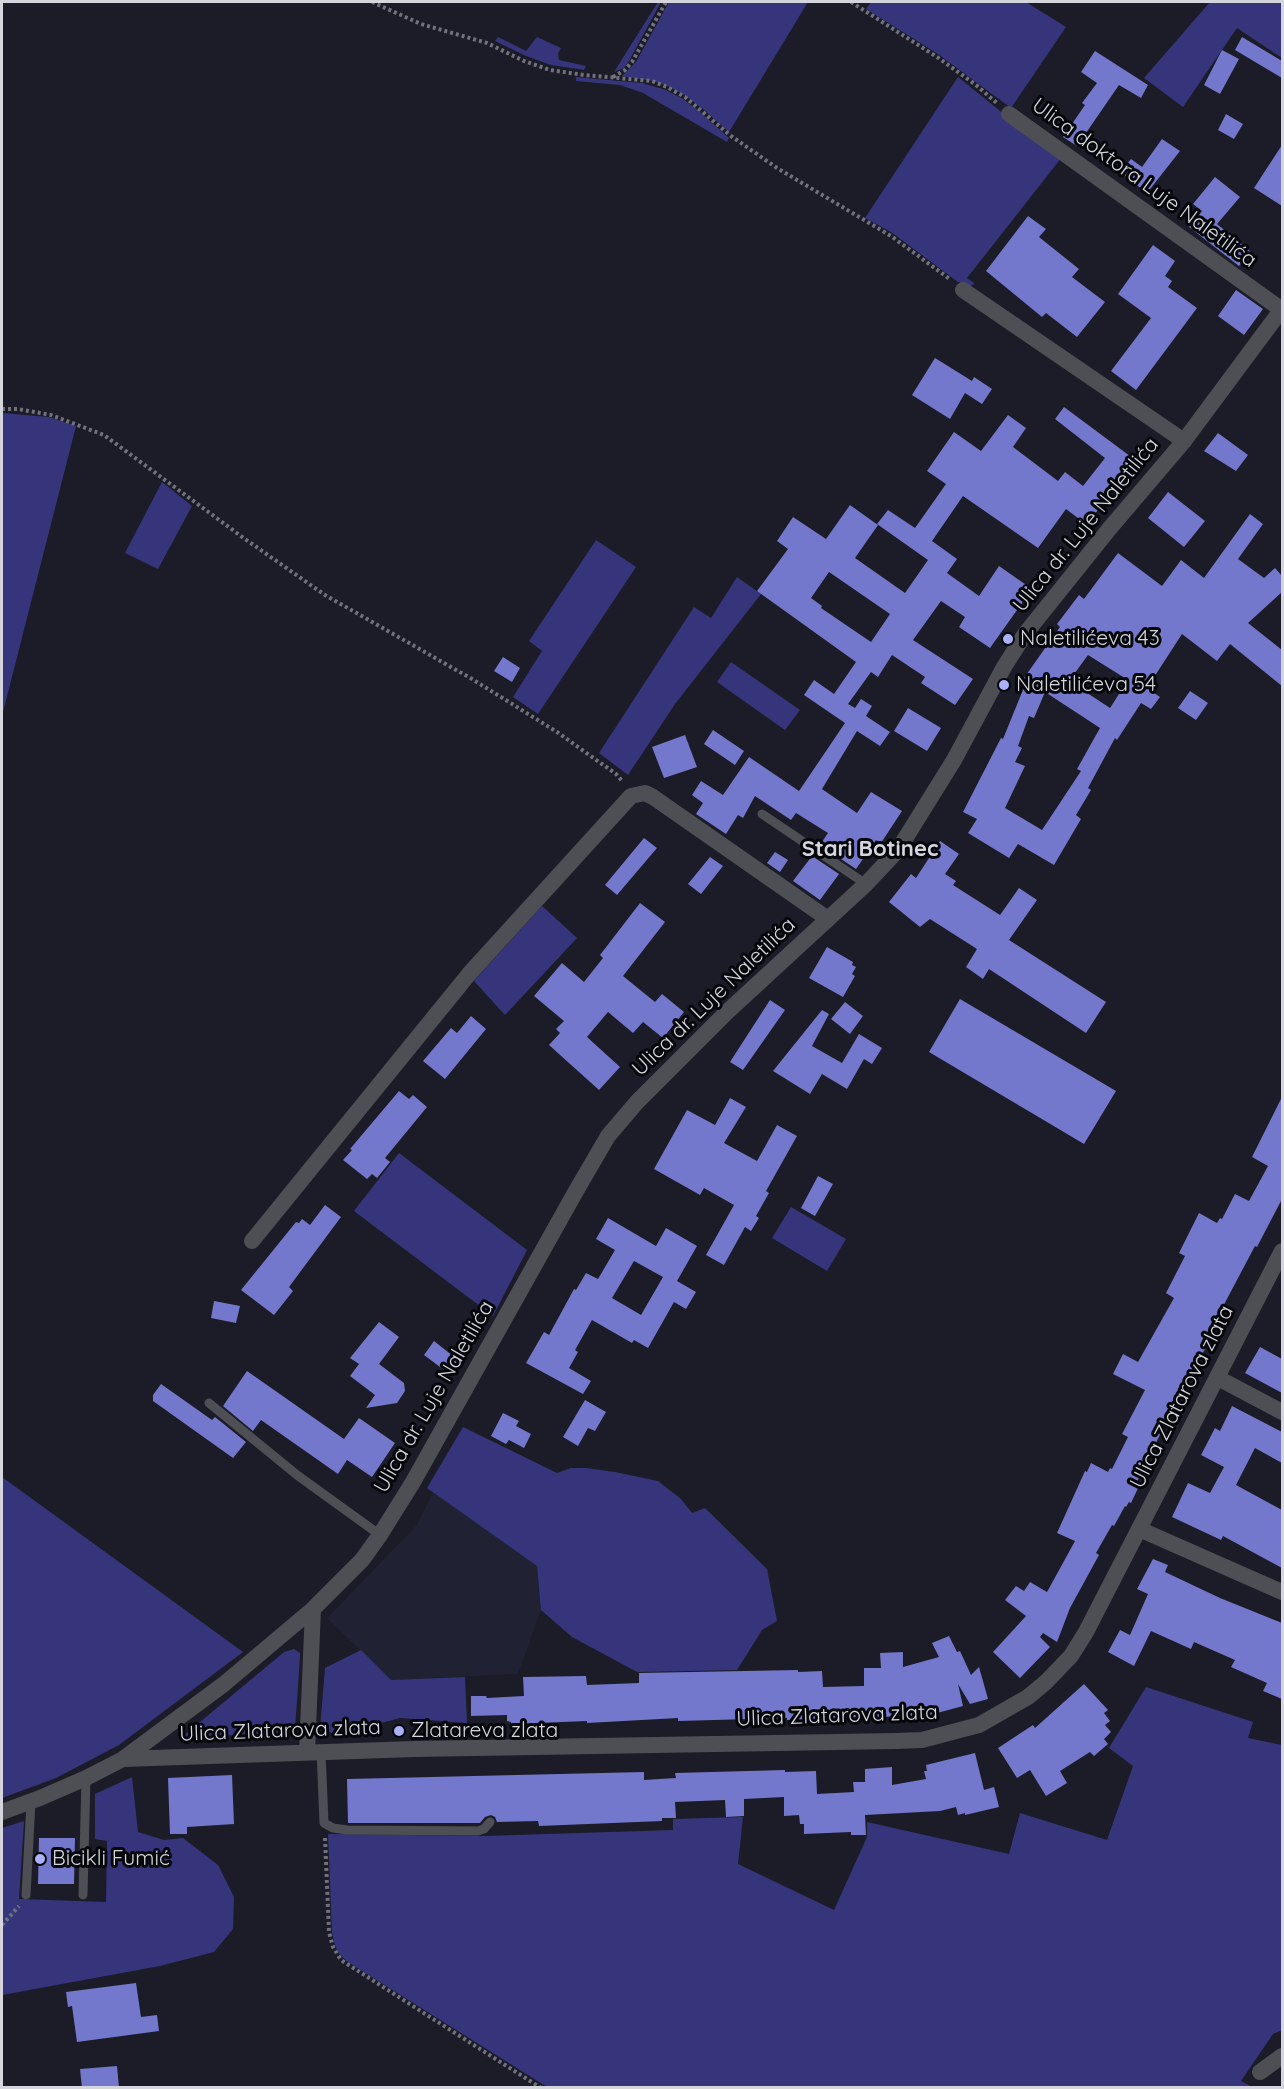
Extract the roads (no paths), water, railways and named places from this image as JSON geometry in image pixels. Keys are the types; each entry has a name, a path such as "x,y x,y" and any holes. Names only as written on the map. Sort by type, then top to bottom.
{"street":[{"name":"Ulica doktora Luje Naletilića","path":"1009,114 1282,309"},
{"path":"963,290 1184,441"},
{"name":"Ulica dr. Luje Naletilića","path":"2,1812 86,1778 123,1759 224,1684 313,1609 362,1560 413,1482 608,1136 637,1102 727,1012 866,884 898,850 913,829 1025,634 1184,441 1282,309"},
{"name":"Ulica dr. Luje Naletilića","path":"252,1241 469,974 631,796 645,793 653,797 828,919"},
{"name":"Ulica Zlatarova zlata","path":"123,1759 314,1752 922,1740 979,1725 1028,1697 1071,1656 1086,1632 1282,1251"},
{"path":"1218,1378 1282,1412"},
{"path":"1139,1528 1282,1592"},
{"path":"313,1609 314,1752"},
{"path":"1260,2072 1282,2056"}],"lane":[{"path":"762,814 866,884"},
{"path":"209,1403 297,1475 380,1535"},
{"path":"314,1752 324,1823 337,1830 478,1831 484,1829 490,1822"},
{"path":"83,1895 86,1778"},
{"path":"26,1895 31,1802"}],"place":[{"name":"Naletilićeva 43","path":"1008,639"},
{"name":"Naletilićeva 54","path":"1004,685"},
{"name":"Zlatareva zlata","path":"399,1731"},
{"name":"Bicikli Fumić","path":"40,1859"}],"district":[{"name":"Stari Botinec","path":"870,849"}]}
